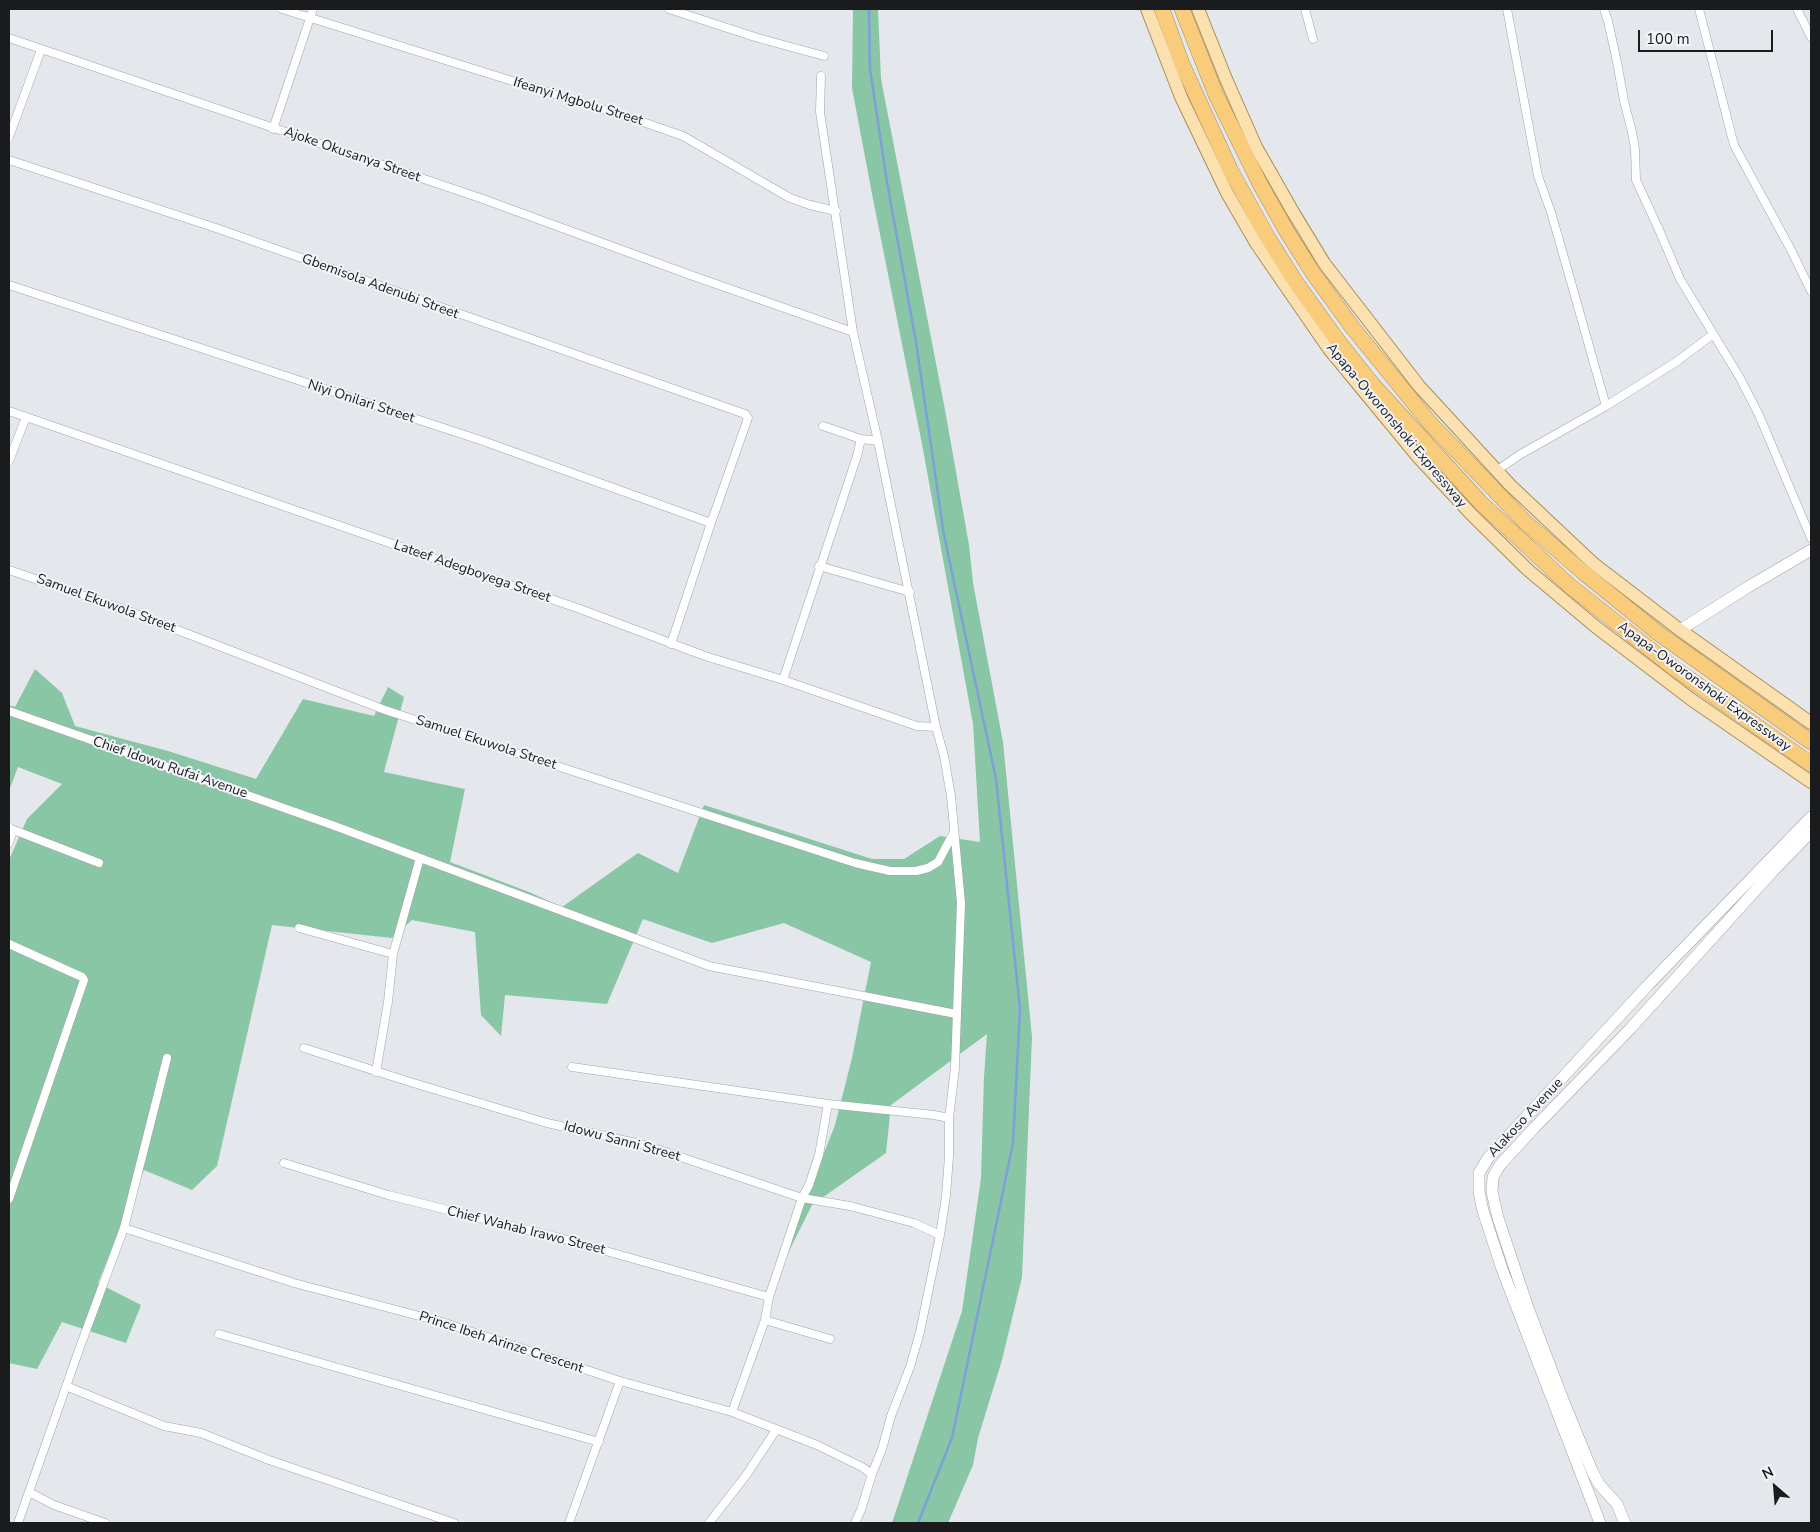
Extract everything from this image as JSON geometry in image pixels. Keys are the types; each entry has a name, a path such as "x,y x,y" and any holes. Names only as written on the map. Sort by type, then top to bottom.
{"highway":[{"name":"Apapa-Oworonshoki Expressway","path":"1162,9 1182,64 1231,171 1334,345 1480,502 1570,586 1701,688 1811,764"},
{"name":"Apapa-Oworonshoki Expressway","path":"1182,9 1216,94 1260,184 1313,273 1352,327 1430,423 1504,490 1525,522 1628,610 1811,742"},
{"path":"1692,700 1701,688"}],"main road":[{"name":"Apapa-Oworonshoki Expressway","path":"1147,9 1181,97 1226,193 1276,274 1334,345 1418,456 1471,514 1528,570 1596,626 1692,700 1811,782"},
{"name":"Apapa-Oworonshoki Expressway","path":"1198,9 1226,79 1256,146 1324,263 1419,386 1496,471 1504,490 1594,564 1680,630 1811,723"}],"street":[{"name":"Ifeanyi Mgbolu Street","path":"282,9 683,136 790,198 810,206 836,211"},
{"path":"273,129 313,9"},
{"path":"669,9 758,38 824,56"},
{"path":"1305,9 1313,38"},
{"path":"1507,9 1538,176 1566,264 1606,406"},
{"path":"1604,9 1618,62 1624,100 1632,132 1635,149 1636,180 1680,279 1712,335 1740,378 1759,415 1811,538"},
{"path":"1699,9 1734,145 1811,291"},
{"path":"1797,9 1811,37"},
{"name":"Ajoke Okusanya Street","path":"9,38 483,199 853,332"},
{"path":"9,137 41,50"},
{"path":"822,76 820,112 853,332 910,592 936,727 944,756 951,796 961,903 955,1068 949,1118 950,1156 940,1235 920,1332 910,1367 891,1416 882,1449 855,1523"},
{"name":"Gbemisola Adenubi Street","path":"9,160 86,187 216,228 745,414 748,418 711,523"},
{"name":"Niyi Onilari Street","path":"9,285 483,441 711,523"},
{"path":"1496,471 1521,454 1606,406 1676,362 1712,335"},
{"name":"Lateef Adegboyega Street","path":"9,411 580,609 705,656 783,680 917,726 936,727"},
{"path":"9,461 26,417"},
{"path":"823,426 861,439 878,441"},
{"path":"783,680 861,439"},
{"path":"671,644 711,523"},
{"path":"1680,630 1811,550"},
{"path":"819,566 910,592"},
{"name":"Samuel Ekuwola Street","path":"9,570 123,609 385,710 855,863 890,871 916,871 928,868 938,862 954,832"},
{"name":"Chief Idowu Rufai Avenue","path":"9,711 332,825 709,966 956,1014"},
{"name":"Alakoso Avenue","path":"1600,1523 1502,1269 1478,1192 1479,1173 1488,1158 1649,984 1811,817"},
{"path":"9,843 12,833 10,827"},
{"path":"10,827 98,863"},
{"name":"Alakoso Avenue","path":"1623,1523 1617,1504 1599,1484 1593,1473 1552,1372 1498,1218 1492,1197 1493,1178 1500,1165 1630,1029 1773,871 1811,832"},
{"path":"376,1072 388,1002 393,954 420,858"},
{"path":"299,928 393,954"},
{"path":"9,944 82,977 84,980 9,1199"},
{"name":"Idowu Sanni Street","path":"304,1048 376,1072 547,1123 645,1145 802,1198 870,1211 914,1223 940,1235"},
{"path":"18,1523 124,1228 167,1058"},
{"path":"572,1067 828,1104 949,1118"},
{"path":"732,1412 765,1320 769,1297 802,1198 809,1185 819,1155 828,1104"},
{"name":"Chief Wahab Irawo Street","path":"284,1163 388,1195 573,1242 769,1297"},
{"name":"Prince Ibeh Arinze Crescent","path":"124,1228 294,1283 442,1322 620,1381 732,1412 817,1445 862,1467 872,1474"},
{"path":"765,1320 830,1338"},
{"path":"218,1334 599,1442"},
{"path":"569,1523 620,1381"},
{"path":"66,1386 164,1426 201,1433 269,1460 454,1523"},
{"path":"709,1523 747,1474 776,1430"},
{"path":"29,1492 54,1505 105,1523"}],"green space":[{"path":"853,9 878,9 881,79 945,410 969,545 973,583 1003,742 1032,1037 1022,1277 1002,1360 978,1438 973,1465 948,1523 892,1523 962,1311 981,1178 987,1034 891,1105 886,1153 812,1205 774,1281 835,1125 852,1058 871,962 784,923 712,943 643,919 607,1004 505,995 501,1036 481,1015 475,932 412,920 392,938 272,925 217,1166 192,1190 144,1170 98,1283 141,1305 126,1343 62,1322 37,1369 9,1363 9,860 27,819 62,784 18,767 9,791 9,705 15,707 35,669 62,693 75,726 168,751 256,779 303,699 374,716 388,687 404,697 384,772 465,789 450,862 529,892 562,907 638,853 678,873 704,805 872,859 904,859 940,836 980,842 973,724 922,444 852,88"}],"waterway":[{"path":"869,9 870,69 887,182 916,342 944,535 996,779 1020,1009 1013,1143 952,1438 918,1523"}]}
